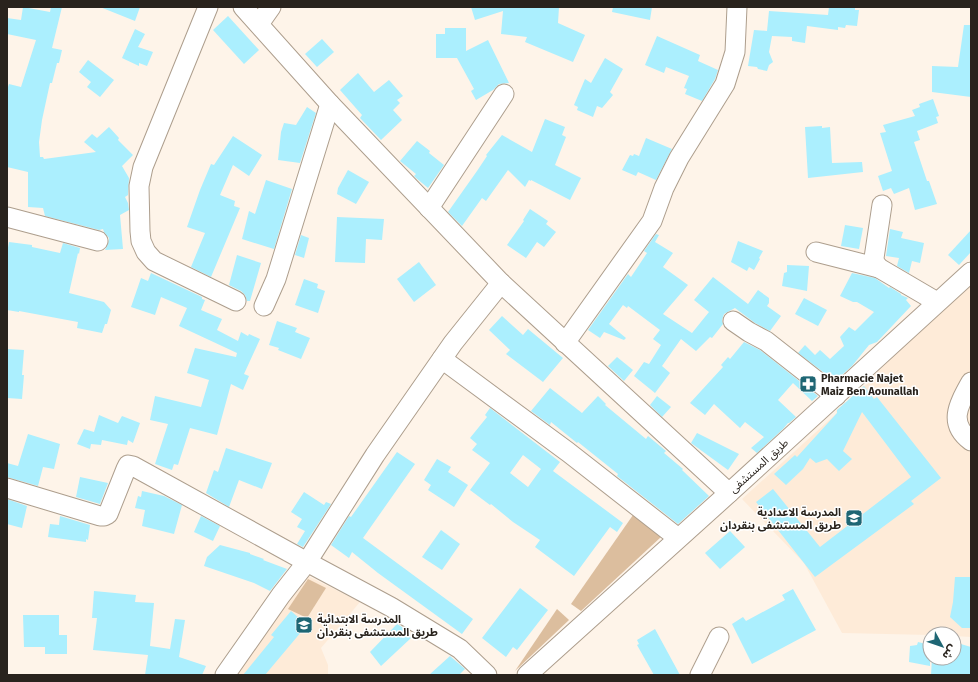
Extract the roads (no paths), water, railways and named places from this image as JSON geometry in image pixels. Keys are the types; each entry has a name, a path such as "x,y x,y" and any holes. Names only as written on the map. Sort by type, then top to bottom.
{"street":[{"path":"208,7 143,167 139,186 141,241 146,252 154,262 236,301"},
{"path":"243,7 330,104 502,283 729,494"},
{"path":"259,24 271,7"},
{"path":"565,343 652,221 664,188 679,158 726,84 735,52 737,7"},
{"path":"429,208 504,94"},
{"path":"264,306 276,279 330,104"},
{"path":"879,268 875,263 874,258 882,205"},
{"path":"7,217 98,240"},
{"path":"816,252 879,268 937,302"},
{"name":"طريق المستشفى","path":"527,675 678,538 729,494 971,272"},
{"path":"225,675 281,595 307,562 375,455 453,343 502,283"},
{"path":"734,321 749,332 766,341 836,396"},
{"path":"442,359 568,452 678,538"},
{"path":"971,382 962,399 957,413 958,423 962,435 971,441"},
{"path":"7,488 104,516 108,514 126,468 128,466 133,466 391,607 460,649 487,675"},
{"path":"700,675 719,637"}],"place":[{"name":"Pharmacie Najet Maiz Ben Aounallah","path":"808,384"},
{"name":"المدرسة الاعدادية طريق المستشفى بنقردان","path":"854,518"},
{"name":"المدرسة الابتدائية طريق المستشفى بنقردان","path":"304,625"}]}
